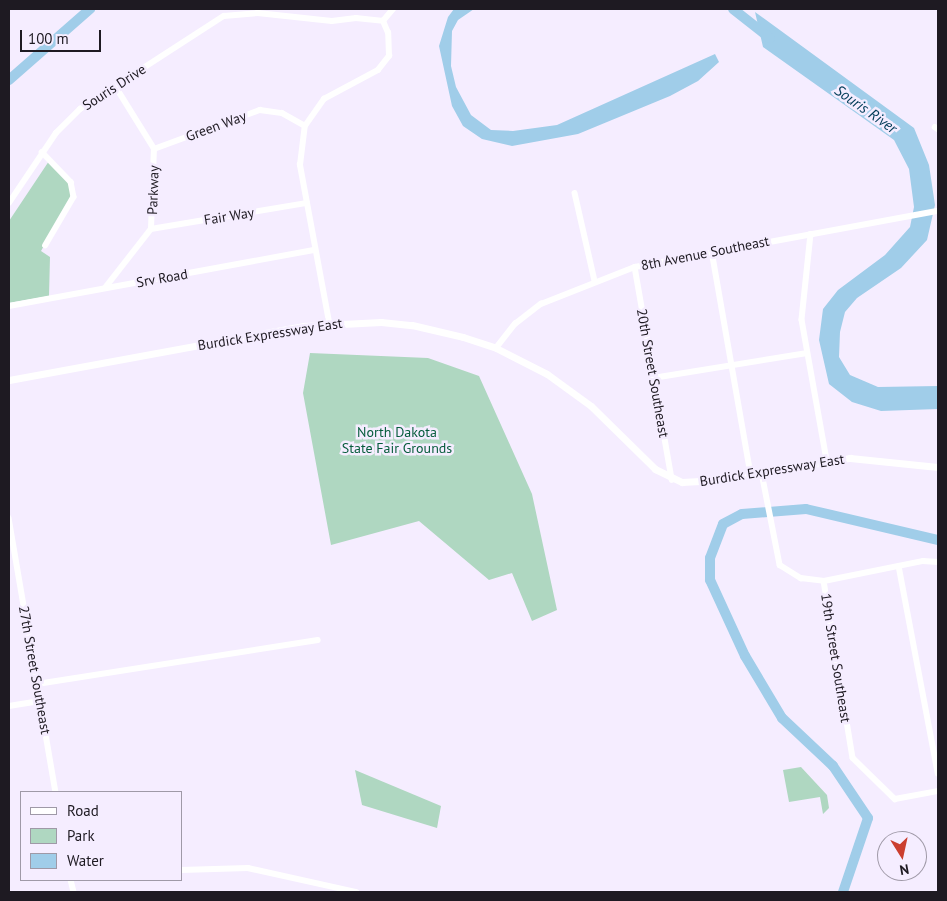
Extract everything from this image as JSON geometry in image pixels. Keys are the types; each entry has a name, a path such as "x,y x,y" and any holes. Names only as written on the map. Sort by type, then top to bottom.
{"main road":[{"name":"Burdick Expressway East","path":"9,380 329,322 412,325 496,348 540,370"},
{"name":"Burdick Expressway East","path":"527,364 591,406 655,469 672,480 691,483 859,457 938,467"}],"street":[{"path":"329,322 300,165 305,126 324,99 378,70 389,56 388,33 383,21 393,9"},
{"name":"Souris Drive","path":"9,203 56,132 80,109 224,16 258,13 332,21 356,18 383,21"},
{"name":"Parkway","path":"105,288 151,229 154,149 115,86"},
{"name":"Green Way","path":"154,149 260,110 282,113 305,126"},
{"path":"42,152 70,182 74,197 46,244"},
{"path":"576,193 595,280"},
{"name":"Fair Way","path":"151,229 307,203"},
{"name":"8th Avenue Southeast","path":"496,348 528,313 595,280 635,267 712,251 938,211"},
{"path":"811,234 802,320 827,461"},
{"name":"Srv Road","path":"9,306 315,250"},
{"path":"712,251 751,475"},
{"name":"20th Street Southeast","path":"635,267 672,480"},
{"path":"653,378 807,353"},
{"name":"19th Street Southeast","path":"762,473 780,565 802,578 824,581 853,758 895,798 938,791"},
{"name":"27th Street Southeast","path":"9,518 56,791"},
{"path":"824,581 899,566 938,562"},
{"path":"899,566 938,773"},
{"path":"37,684 318,640"},
{"path":"9,706 40,701"},
{"path":"182,870 248,868 356,892"}],"green space":[{"path":"49,161 69,182 72,196 41,251 50,257 49,296 9,303 9,221"},
{"name":"North Dakota State Fair Grounds","path":"310,353 428,358 479,376 532,494 557,610 532,621 512,573 489,580 419,521 331,545 303,393"},
{"path":"801,767 827,795 829,808 823,814 820,797 789,802 783,770"},
{"path":"355,770 441,806 437,828 362,805"}],"water":[{"path":"454,9 474,9 458,20 452,31 451,66 456,87 471,115 491,130 513,131 557,125 715,54 719,62 698,81 670,96 578,134 512,146 482,139 463,126 452,106 439,46 448,17"},
{"path":"755,12 914,128 929,165 935,205 927,240 901,268 857,298 845,312 840,332 839,357 850,375 878,387 938,386 938,409 881,411 852,402 829,384 819,340 823,309 838,290 885,255 910,227 914,207 909,169 894,140 763,47"}],"waterway":[{"name":"Souris River","path":"9,80 90,9"},
{"name":"Souris River","path":"733,9 770,38"},
{"path":"843,892 868,818 833,766 782,718 745,656 710,580 710,558 723,524 742,514 806,509 938,540"}]}
